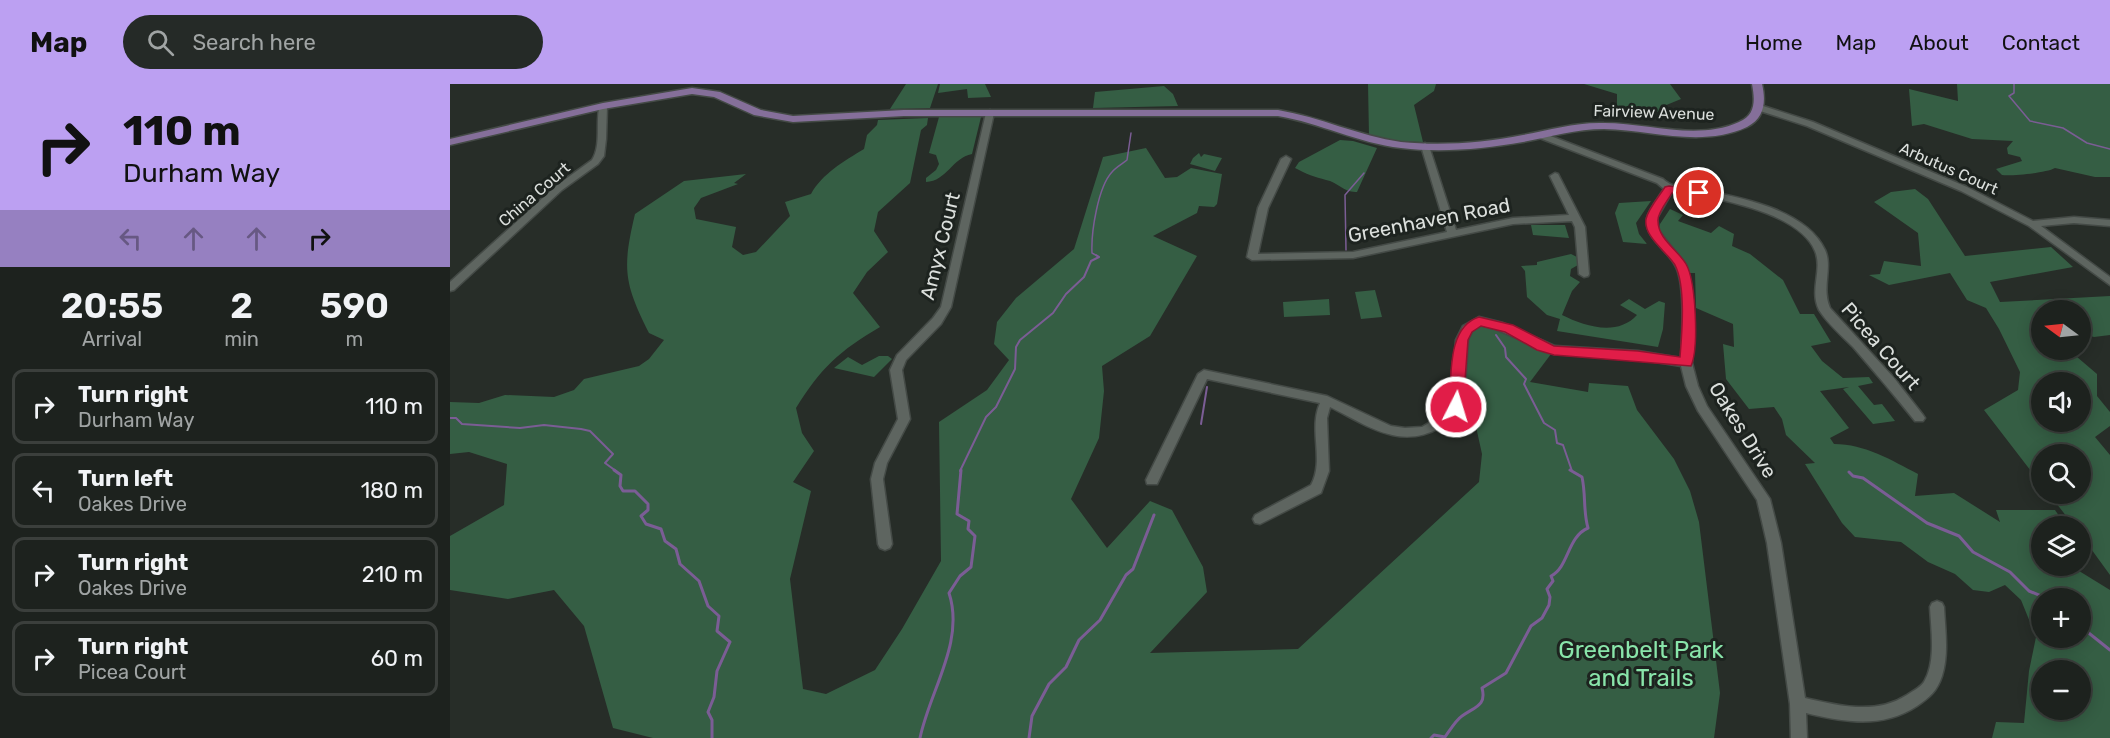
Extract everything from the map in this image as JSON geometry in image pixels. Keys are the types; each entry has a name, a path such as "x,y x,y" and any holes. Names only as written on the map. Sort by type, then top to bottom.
{"main road":[{"path":"1757,84 1760,108"},
{"name":"Fairview Avenue","path":"450,142 603,106 669,93 699,91 717,94 758,113 793,119 990,113 1278,113 1312,119 1367,139 1425,146 1503,142 1576,127 1597,126 1694,133 1719,132 1749,122 1760,108"}],"street":[{"name":"China Court","path":"450,288 559,188 595,162 599,156 602,139 603,106"},
{"name":"Arbutus Court","path":"1760,108 1810,124 1965,189 2032,224 2110,282"},
{"name":"Amyx Court","path":"885,544 877,479 881,463 904,419 896,370 901,358 937,321 946,307 990,113"},
{"path":"1540,135 1660,181 1669,189"},
{"path":"1425,146 1452,233"},
{"name":"Greenhaven Road","path":"1286,159 1263,208 1252,257 1353,255 1513,220 1576,218"},
{"path":"1555,176 1580,227 1584,274"},
{"name":"Oakes Drive","path":"1669,189 1652,218 1654,231 1681,265 1685,280 1688,329 1686,363 1692,386 1702,408 1763,499 1774,543 1798,704 1799,738"},
{"name":"Picea Court","path":"1669,189 1686,190 1758,207 1805,229 1820,250 1818,297 1825,310 1890,381 1919,418"},
{"path":"2032,224 2074,220 2110,224"},
{"path":"1152,480 1204,374 1327,400 1389,430 1405,433 1424,431 1443,420 1456,407 1462,340 1467,329 1479,321 1509,328 1542,347 1554,350 1638,355 1686,363"},
{"path":"1260,519 1316,489 1325,465 1320,416 1327,400"},
{"path":"1798,704 1844,714 1881,716 1904,708 1930,687 1938,653 1937,607"}],"green space":[{"path":"906,84 938,84 930,108 890,109"},
{"path":"940,84 985,84 991,97 968,98 967,89 938,93"},
{"path":"1368,84 1436,84 1434,91 1414,105 1423,142 1386,141 1369,136"},
{"path":"1584,84 1670,84 1681,99 1664,106 1665,112 1617,106 1617,94"},
{"path":"1957,84 2110,84 2110,177 2095,177 2055,168 2029,174 2002,175 1996,169 2022,161 2020,157 2008,154 2007,148 2013,141 1972,139 1924,124 1912,126 1909,89 1958,101"},
{"path":"1164,86 1173,94 1178,106 1093,108 1095,92"},
{"path":"939,117 981,117 972,154 959,160 939,178 926,182 926,178 936,170 939,164 936,155 929,153"},
{"name":"Greenbelt Park and Trails","path":"928,118 927,125 921,130 910,183 878,212 874,231 888,252 867,272 853,293 880,327 853,344 832,362 814,382 796,408 802,433 814,451 793,482 811,491 790,579 803,689 826,694 875,670 902,629 941,561 939,422 987,390 1009,360 994,344 997,322 1016,298 1074,249 1103,157 1146,148 1165,178 1177,177 1191,168 1222,174 1217,204 1214,207 1199,206 1197,213 1153,236 1197,256 1150,336 1102,366 1104,391 1099,438 1071,499 1107,548 1150,501 1172,510 1203,567 1207,592 1150,653 1298,649 1479,482 1482,454 1471,404 1459,402 1462,340 1470,321 1486,322 1554,350 1530,382 1588,392 1589,383 1628,386 1637,410 1674,459 1690,491 1699,522 1720,693 1714,738 653,738 613,728 584,626 554,590 508,599 450,590 450,536 504,505 507,464 469,452 450,454 450,402 479,403 505,395 554,397 574,390 584,379 639,366 649,359 664,340 649,333 634,301 627,263 631,233 635,214 684,181 746,174 734,183 738,184 701,198 694,208 696,219 736,227 732,247 743,255 756,252 790,216 785,202 811,194 827,174 864,149 867,135 877,125 878,120"},
{"path":"1340,140 1377,148 1357,192 1348,191 1330,181 1295,168 1299,162"},
{"path":"1199,153 1201,157 1204,154 1222,158 1215,171 1190,164"},
{"path":"1915,189 1928,199 1965,256 2051,247 2073,267 1990,282 2000,302 2031,300 2031,360 2081,360 2097,374 2097,396 2110,412 2110,426 2095,437 2110,455 2110,575 2091,549 2091,516 2066,516 2057,504 2091,504 2091,444 2031,444 2031,471 1984,410 2018,390 2020,372 1999,329 1986,308 1967,300 1950,273 1889,285 1869,275 1880,274 1884,261 1921,266 1918,233 1874,202 1891,192"},
{"path":"1651,201 1636,223 1639,234 1647,244 1623,242 1615,213 1619,203"},
{"path":"1670,209 1683,215 1678,221 1711,233 1719,226 1734,234 1732,246 1750,254 1783,280 1800,314 1814,314 1831,342 1811,346 1822,361 1843,378 1869,377 1873,383 1858,386 1874,405 1882,404 1895,421 1873,424 1843,389 1849,387 1820,391 1849,428 1830,438 1834,444 1867,450 1918,474 1915,496 1954,493 2000,522 1996,510 2055,510 2059,516 2031,516 2031,576 2087,576 2110,590 2110,738 1992,738 1996,722 2024,723 2031,661 2031,720 2091,720 2091,660 2031,660 2034,648 2091,648 2091,588 2031,588 2031,625 2021,600 2005,585 1989,592 1973,590 1955,574 1928,562 1901,542 1855,537 1842,523 1805,464 1815,463 1786,435 1782,419 1774,407 1749,409 1726,379 1723,344 1734,347 1733,324 1696,308 1695,273 1689,273 1660,233 1660,224"},
{"path":"1531,225 1565,225 1569,238 1533,235"},
{"path":"1571,254 1577,257 1578,265 1571,269 1570,276 1580,282 1572,291 1562,315 1590,326 1610,328 1629,322 1637,315 1620,305 1629,299 1645,309 1659,301 1665,303 1663,329 1658,347 1557,331 1560,319 1547,315 1527,297 1525,271 1521,266 1537,265 1537,262"},
{"path":"1375,290 1382,317 1361,319 1355,292"},
{"path":"2110,296 2110,335 2091,336 2091,300 2037,300"},
{"path":"1329,299 1330,315 1284,317 1283,302"},
{"path":"879,356 888,356 892,359 874,377 834,368 848,357 862,365"}],"waterway":[{"path":"2014,84 2014,93 2009,96 2030,121 2063,128 2087,143 2110,149"},
{"path":"1099,257 1092,253 1094,222 1099,199 1112,172 1127,160 1131,133"},
{"path":"1346,250 1345,195 1364,173"},
{"path":"960,471 986,417 996,407 1015,369 1016,347 1020,340 1053,313 1066,294 1084,277 1091,261 1099,257"},
{"path":"1496,335 1505,348 1506,357 1526,379 1524,384 1544,423 1555,430 1557,443 1563,445 1572,471"},
{"path":"1201,424 1207,387"},
{"path":"450,418 456,418 462,424 520,428 544,425 590,431 613,454 605,463 616,471"},
{"path":"614,470 621,475 620,486 623,491 635,491 648,504 648,510 641,516 646,524 661,529 665,541 676,549 680,564 699,581 708,606 719,616 717,631 730,642 717,671 714,697 708,712 712,720 712,738"},
{"path":"920,738 944,666 953,630 953,611 949,593 960,576 971,567 975,536 968,529 969,521 957,514 961,470"},
{"path":"1431,738 1434,735 1445,737 1460,718 1481,702 1482,688 1506,673 1531,626 1542,618 1549,605 1550,597 1547,589 1553,581 1551,576 1561,566 1576,538 1588,528 1582,477 1570,470"},
{"path":"1849,472 1853,476 1863,478 1927,523 1959,536 1973,552 2010,572 2031,592"},
{"path":"1029,738 1032,716 1049,684 1066,667 1079,640 1100,620 1126,575 1133,569 1154,515"},
{"path":"2091,635 2110,650"}],"route":[{"path":"1456,407 1462,340 1467,329 1479,321 1496,323 1509,328 1542,347 1554,350 1638,355 1686,363 1688,329 1685,280 1681,265 1654,231 1652,218 1658,206 1667,197 1669,189 1699,193"}]}
